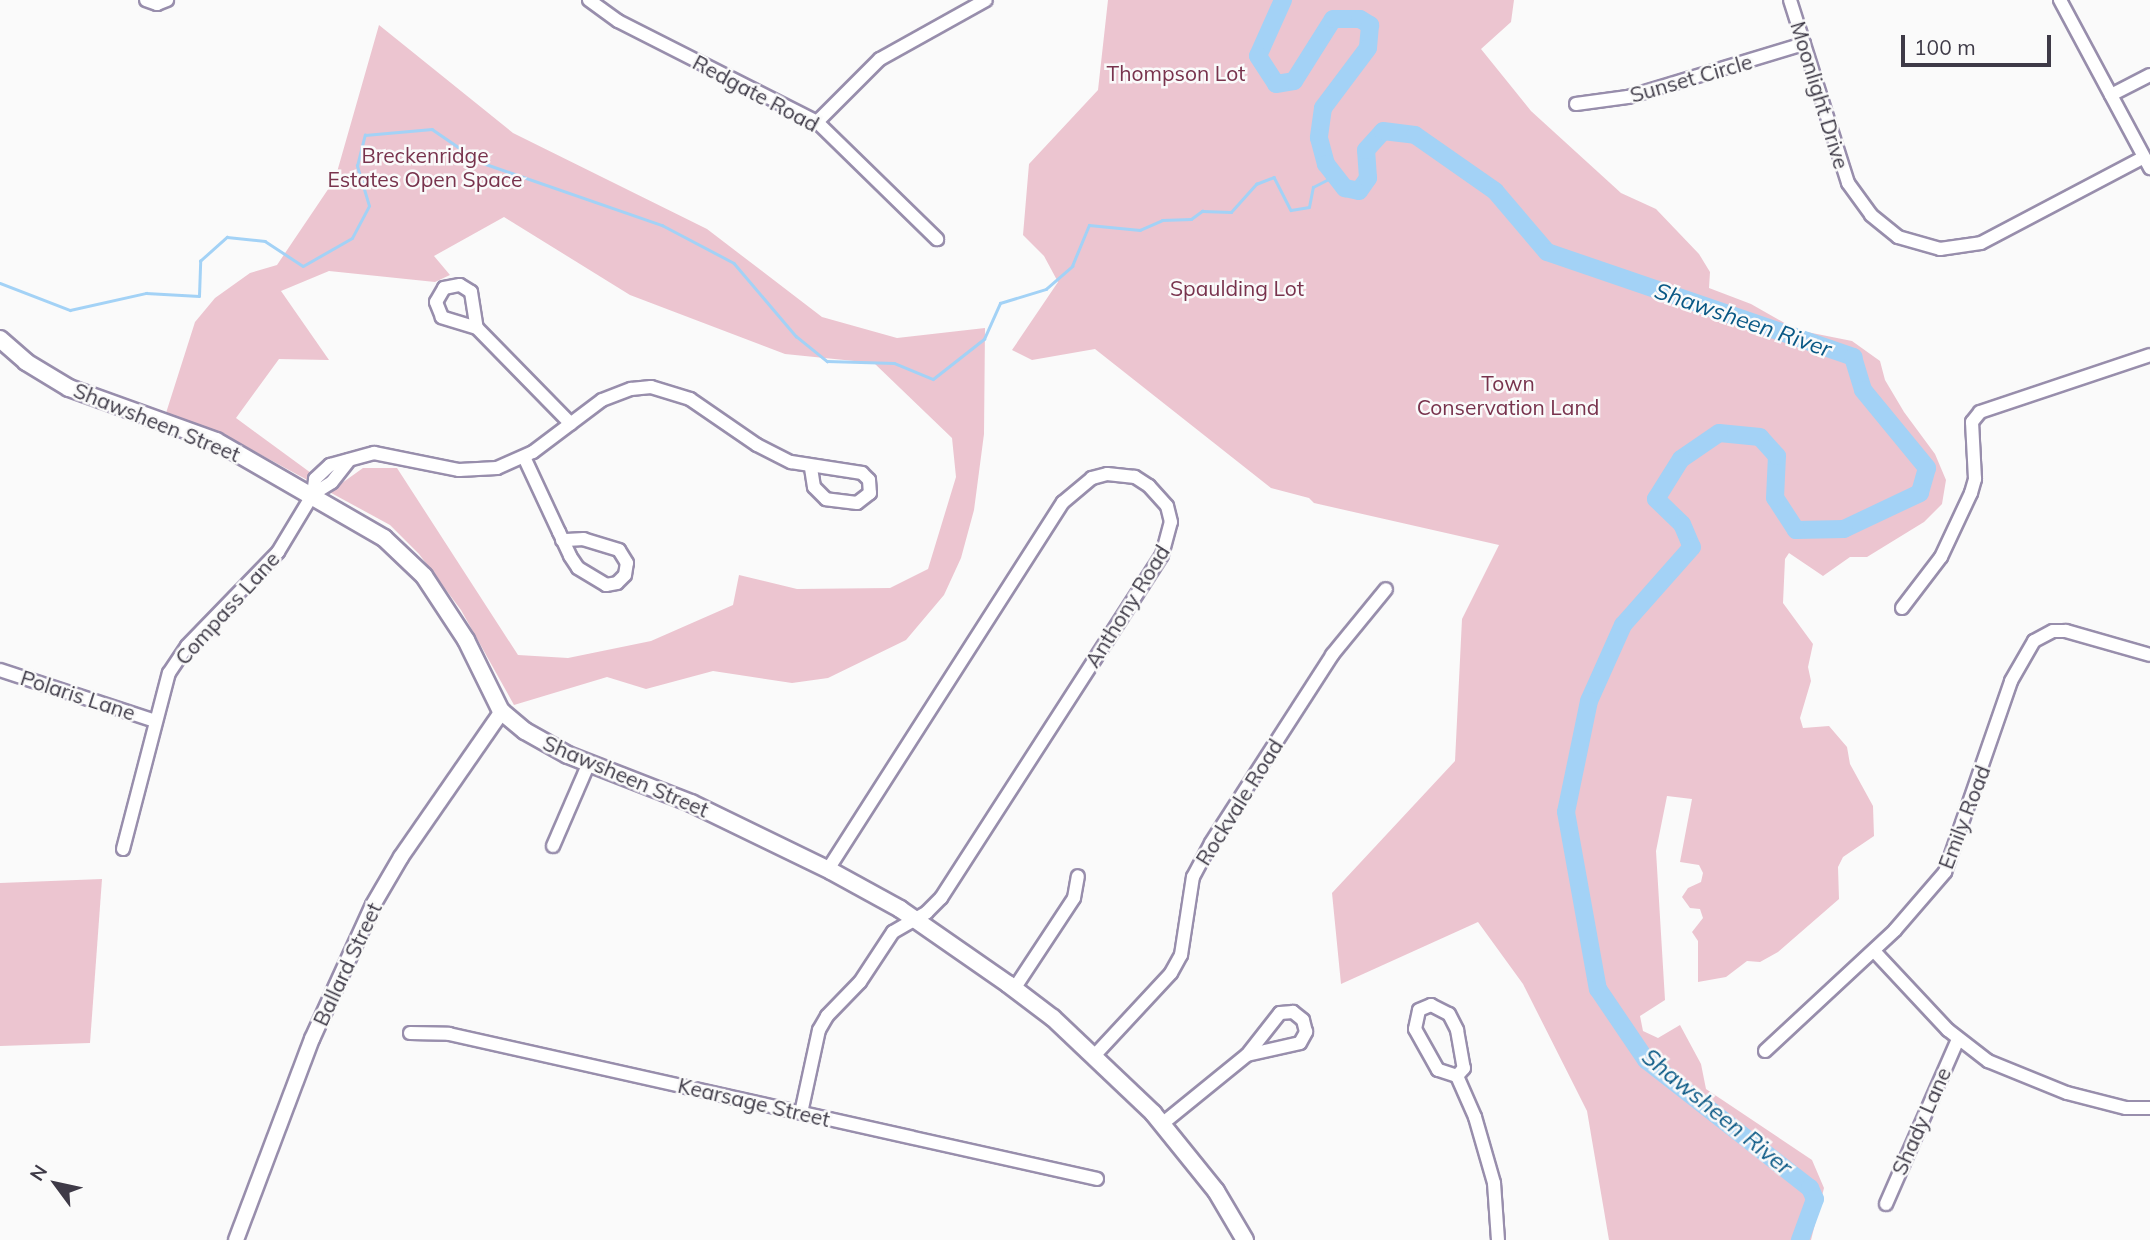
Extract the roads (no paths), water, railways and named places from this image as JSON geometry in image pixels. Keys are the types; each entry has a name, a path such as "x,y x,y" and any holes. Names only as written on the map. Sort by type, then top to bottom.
{"main road":[{"name":"Shawsheen Street","path":"0,339 26,362 69,388 216,441 313,494 384,538 424,576 466,640 502,711 524,731 589,763 691,803 828,869 915,919 1014,989 1094,1056 1162,1124 1222,1198 1245,1240"}],"street":[{"path":"146,0 157,4 167,0"},
{"name":"Redgate Road","path":"589,0 618,21 817,122 937,239"},
{"path":"817,122 880,59 986,0"},
{"name":"Moonlight Drive","path":"1790,0 1848,183 1880,224 1918,244 1947,249 1981,243 2147,162"},
{"path":"2060,0 2147,162"},
{"name":"Sunset Circle","path":"1576,104 1628,97 1804,44"},
{"path":"2111,95 2150,75"},
{"path":"477,328 571,424"},
{"path":"1902,608 1941,557 1968,503 1975,479 1972,422 1981,411 2150,355"},
{"name":"Compass Lane","path":"123,849 155,721 177,658 278,552 313,494 319,474 349,460 374,453 469,471 497,468 524,457 611,395 631,389 661,388 690,399 767,451 811,467 862,473 869,480 870,493 857,503 826,499 812,483 811,467"},
{"path":"524,457 562,540 578,568 598,583 614,585 625,575 627,563 619,550 584,539 562,540"},
{"name":"Anthony Road","path":"801,1112 819,1030 827,1016 860,982 893,932 915,919 941,898 1168,544 1171,522 1167,506 1135,477 1122,473 1091,478 1063,502 828,869"},
{"name":"Rockvale Road","path":"1094,1056 1171,973 1181,955 1193,877 1211,843 1332,655 1386,590"},
{"name":"Emily Road","path":"1765,1051 1874,951 1945,872 2011,681 2029,647 2043,635 2066,631 2150,655"},
{"name":"Polaris Lane","path":"0,670 155,721"},
{"name":"Ballard Street","path":"236,1240 312,1039 373,905 401,857 502,711"},
{"path":"553,846 589,763"},
{"path":"1014,989 1074,898 1078,876"},
{"path":"1874,951 1958,1039 1992,1063 2067,1093 2126,1108 2150,1108"},
{"path":"1457,1076 1464,1068 1457,1030 1449,1013 1424,1006 1416,1017 1416,1030 1424,1049 1438,1070 1457,1076 1475,1117 1494,1183 1497,1240"},
{"path":"1162,1124 1247,1055 1275,1016 1293,1012 1303,1020 1306,1032 1295,1046 1247,1055"},
{"name":"Kearsage Street","path":"410,1032 449,1034 1097,1179"},
{"name":"Shady Lane","path":"1886,1204 1958,1039"}],"waterway":[{"name":"Shawsheen River","path":"1283,0 1258,56 1276,84 1294,81 1333,19 1360,19 1370,25 1368,48 1323,108 1319,138 1326,164 1345,188 1359,191 1368,178 1366,150 1383,131 1415,135 1495,191 1547,252 1853,357 1863,390 1927,468 1920,493 1844,529 1796,530 1775,498 1777,456 1760,437 1719,433 1681,459 1656,499 1682,524 1692,547 1623,625 1589,701 1566,812 1598,989 1646,1060 1810,1188 1815,1199 1800,1240"},
{"path":"0,283 70,310 146,293 199,296 200,261 227,237 265,241 303,266 352,238 369,206 357,166 365,135 432,129 480,162 662,225 734,263 796,336 827,361 894,363 933,379 984,339 1000,303 1046,289 1072,266 1089,225 1140,230 1162,220 1191,219 1202,211 1231,212 1256,184 1274,177 1291,210 1309,207 1313,187 1333,177"}],"park label":[{"name":"Thompson Lot","path":"1176,73"},
{"name":"Breckenridge Estates Open Space","path":"425,167"},
{"name":"Spaulding Lot","path":"1237,288"},
{"name":"Town Conservation Land","path":"1508,395"}]}
